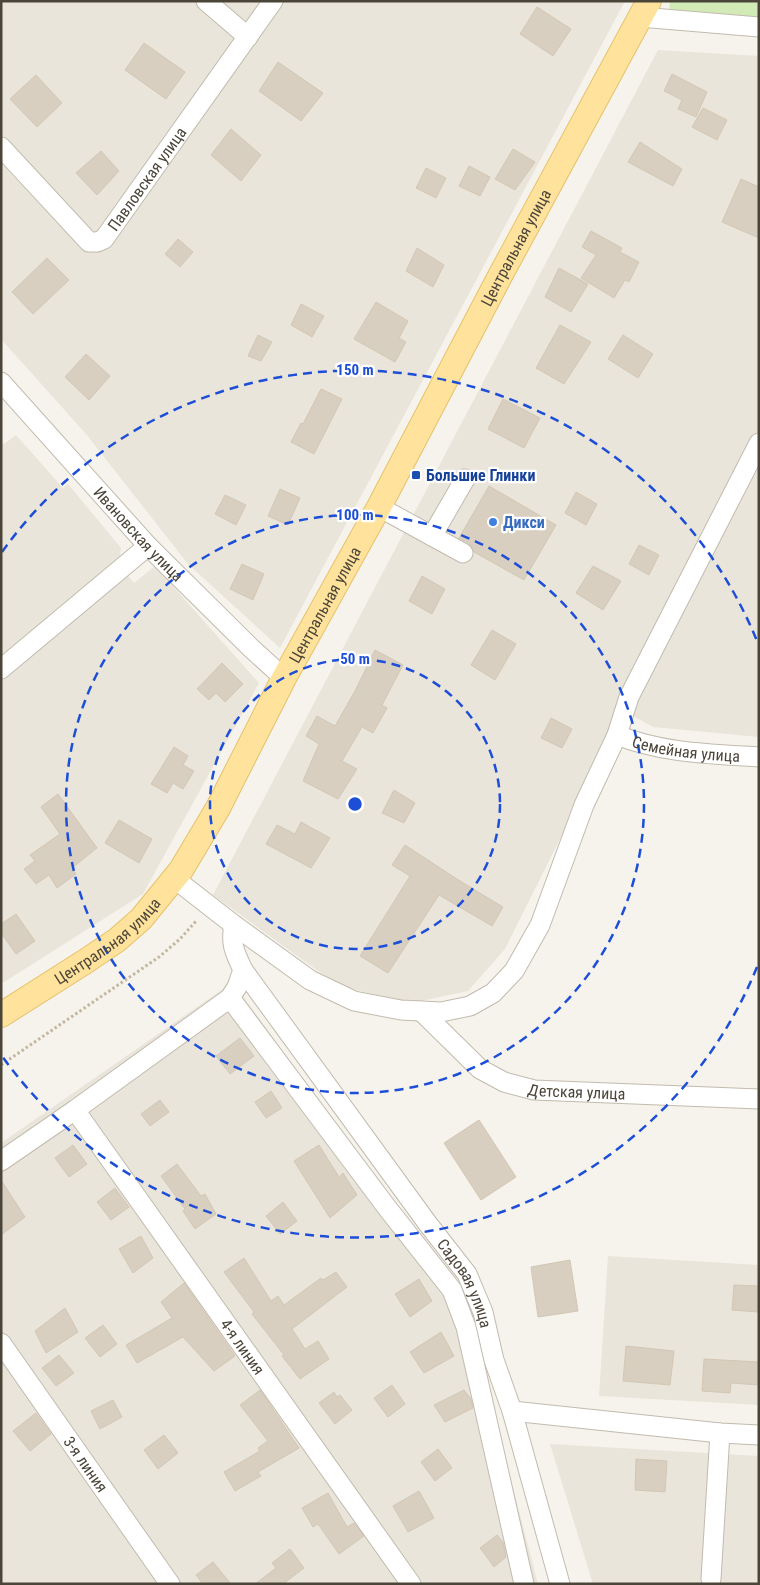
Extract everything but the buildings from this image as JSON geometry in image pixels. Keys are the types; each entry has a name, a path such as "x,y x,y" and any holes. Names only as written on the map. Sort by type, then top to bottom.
{"main road":[{"name":"Центральная улица","path":"1,1015 117,940 140,919 175,879 218,808 284,678 379,507 500,276 645,9"}],"street":[{"path":"206,1 248,37"},
{"name":"Павловская улица","path":"1,147 89,242 97,242 104,239 273,1"},
{"path":"645,9 759,27"},
{"name":"Ивановская улица","path":"1,382 148,546 284,678"},
{"path":"175,879 310,980 354,1001 401,1010 441,1012 470,1006 493,993 514,971 540,925 584,805 617,734 629,697 759,442"},
{"path":"432,536 465,479"},
{"path":"379,507 464,553"},
{"path":"1,669 148,546"},
{"name":"Семейная улица","path":"617,734 636,742 672,749 759,757"},
{"name":"Садовая улица","path":"234,925 232,947 243,970 428,1224 467,1274 483,1312 494,1360 512,1412 560,1584"},
{"path":"1,1161 76,1110 230,998 237,987 243,970"},
{"path":"230,998 388,1209 452,1290 466,1327 524,1584"},
{"name":"Детская улица","path":"421,1011 480,1069 504,1082 534,1090 759,1100"},
{"name":"4-я линия","path":"76,1110 411,1584"},
{"name":"3-я линия","path":"1,1343 170,1584"},
{"path":"512,1412 720,1433 759,1435"},
{"path":"711,1579 720,1433"}],"path":[{"path":"1,1065 159,957 194,924 207,904"}],"shaded area":[{"path":"1,1 625,1 280,648 188,564 86,434 1,339"},
{"path":"658,50 759,56 759,737 653,727 624,711 505,949 468,991 407,1004 336,984 213,895"},
{"path":"16,435 63,488 68,484 121,548 119,565 134,583 155,566 259,683 143,894 1,984 1,441 4,444"},
{"path":"233,982 454,1290 473,1334 538,1584 1,1584 1,1143"},
{"path":"608,1256 759,1265 759,1405 599,1396"},
{"path":"550,1444 759,1456 759,1584 593,1584"}],"green space":[{"path":"670,1 759,1 759,19 669,13"}],"place":[{"name":"Большие Глинки","path":"416,475"},
{"name":"Дикси","path":"493,522"}]}
